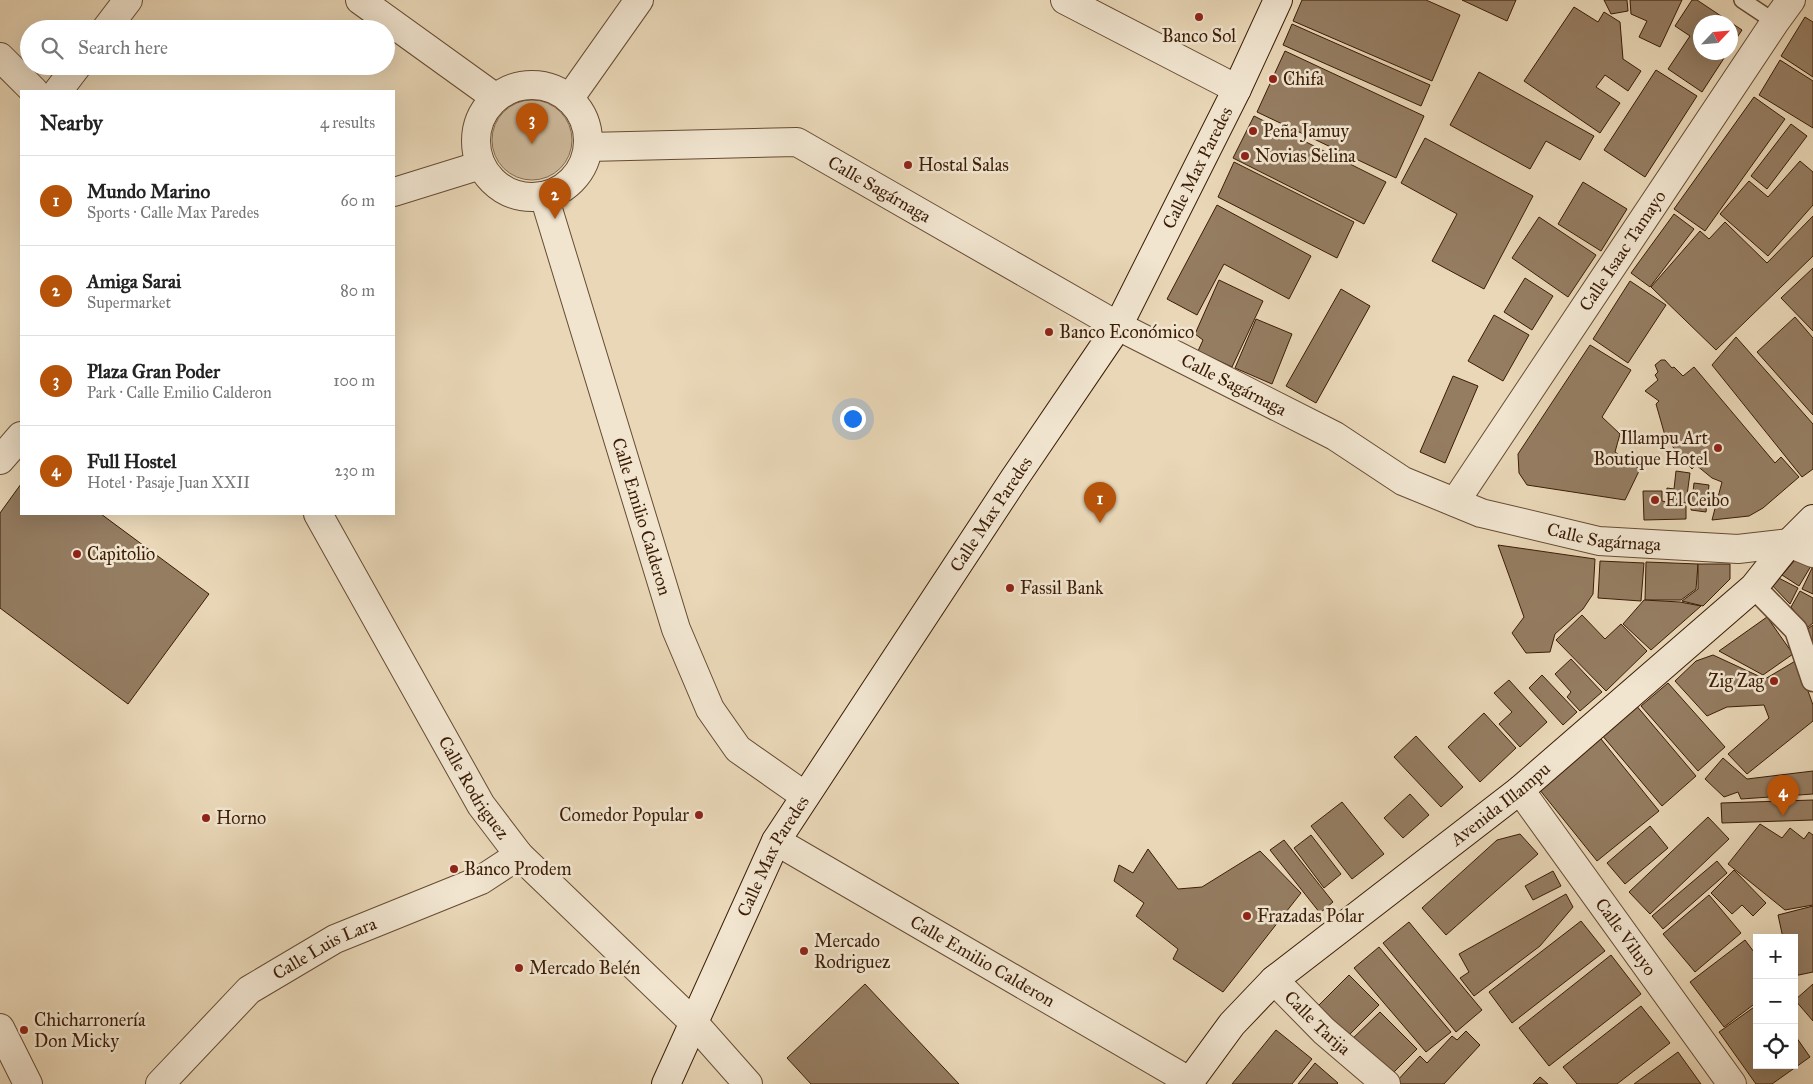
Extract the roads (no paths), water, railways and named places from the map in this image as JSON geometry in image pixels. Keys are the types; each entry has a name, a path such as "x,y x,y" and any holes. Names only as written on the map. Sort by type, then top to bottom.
{"street":[{"path":"113,20 128,0"},
{"path":"360,0 388,20"},
{"path":"569,99 639,0"},
{"path":"1065,0 1237,89"},
{"name":"Calle Max Paredes","path":"666,1084 776,841 1014,479 1118,326 1237,89 1278,0"},
{"name":"Calle Isaac Tamayo","path":"1455,502 1791,0"},
{"path":"395,25 496,98"},
{"path":"0,57 33,90"},
{"path":"59,90 70,75"},
{"path":"524,85 540,85 556,90 569,99 581,112 587,129 588,147 584,164 574,179 560,190 544,196 525,197 508,192 492,180 481,165 477,148 477,129 484,112 496,98 509,90 524,85"},
{"name":"Calle Sagárnaga","path":"588,147 797,142 1118,326 1335,436 1403,481 1481,513 1599,541 1738,549 1801,548"},
{"path":"395,192 481,165"},
{"name":"Calle Emilio Calderon","path":"544,196 676,629 710,708 738,749 805,796"},
{"name":"Calle Rodriguez","path":"319,515 481,806 519,855 694,1023 748,1084"},
{"name":"Avenida Illampu","path":"1188,1083 1232,1024 1274,980 1520,790 1754,586 1801,548 1813,519"},
{"path":"1754,586 1796,630 1813,680"},
{"name":"Calle Viluyo","path":"1520,790 1732,1084"},
{"name":"Calle Emilio Calderon","path":"776,841 1188,1083"},
{"name":"Calle Luis Lara","path":"160,1084 249,990 335,939 480,880 519,855"},
{"name":"Calle Tarija","path":"1274,980 1324,1031 1386,1084"},
{"path":"0,1028 28,1084"}],"lane":[{"path":"1742,0 1775,22"}],"place":[{"name":"Banco Sol","path":"1199,17"},
{"name":"Chifa","path":"1273,79"},
{"name":"Peña Jamuy","path":"1253,131"},
{"name":"Plaza Gran Poder","path":"532,144"},
{"name":"Novias Selina","path":"1245,156"},
{"name":"Hostal Salas","path":"908,165"},
{"name":"Amiga Sarai","path":"555,219"},
{"name":"Banco Económico","path":"1049,332"},
{"name":"Illampu Art Boutique Hotel","path":"1718,448"},
{"name":"El Ceibo","path":"1655,500"},
{"name":"Mundo Marino","path":"1100,523"},
{"name":"Capitolio","path":"77,554"},
{"name":"Fassil Bank","path":"1010,588"},
{"name":"Zig Zag","path":"1774,681"},
{"name":"Comedor Popular","path":"699,815"},
{"name":"Full Hostel","path":"1783,816"},
{"name":"Horno","path":"206,818"},
{"name":"Banco Prodem","path":"454,869"},
{"name":"Frazadas Polar","path":"1247,916"},
{"name":"Mercado Rodriguez","path":"804,951"},
{"name":"Mercado Belén","path":"519,968"},
{"name":"Chicharronería Don Micky","path":"24,1030"}]}
